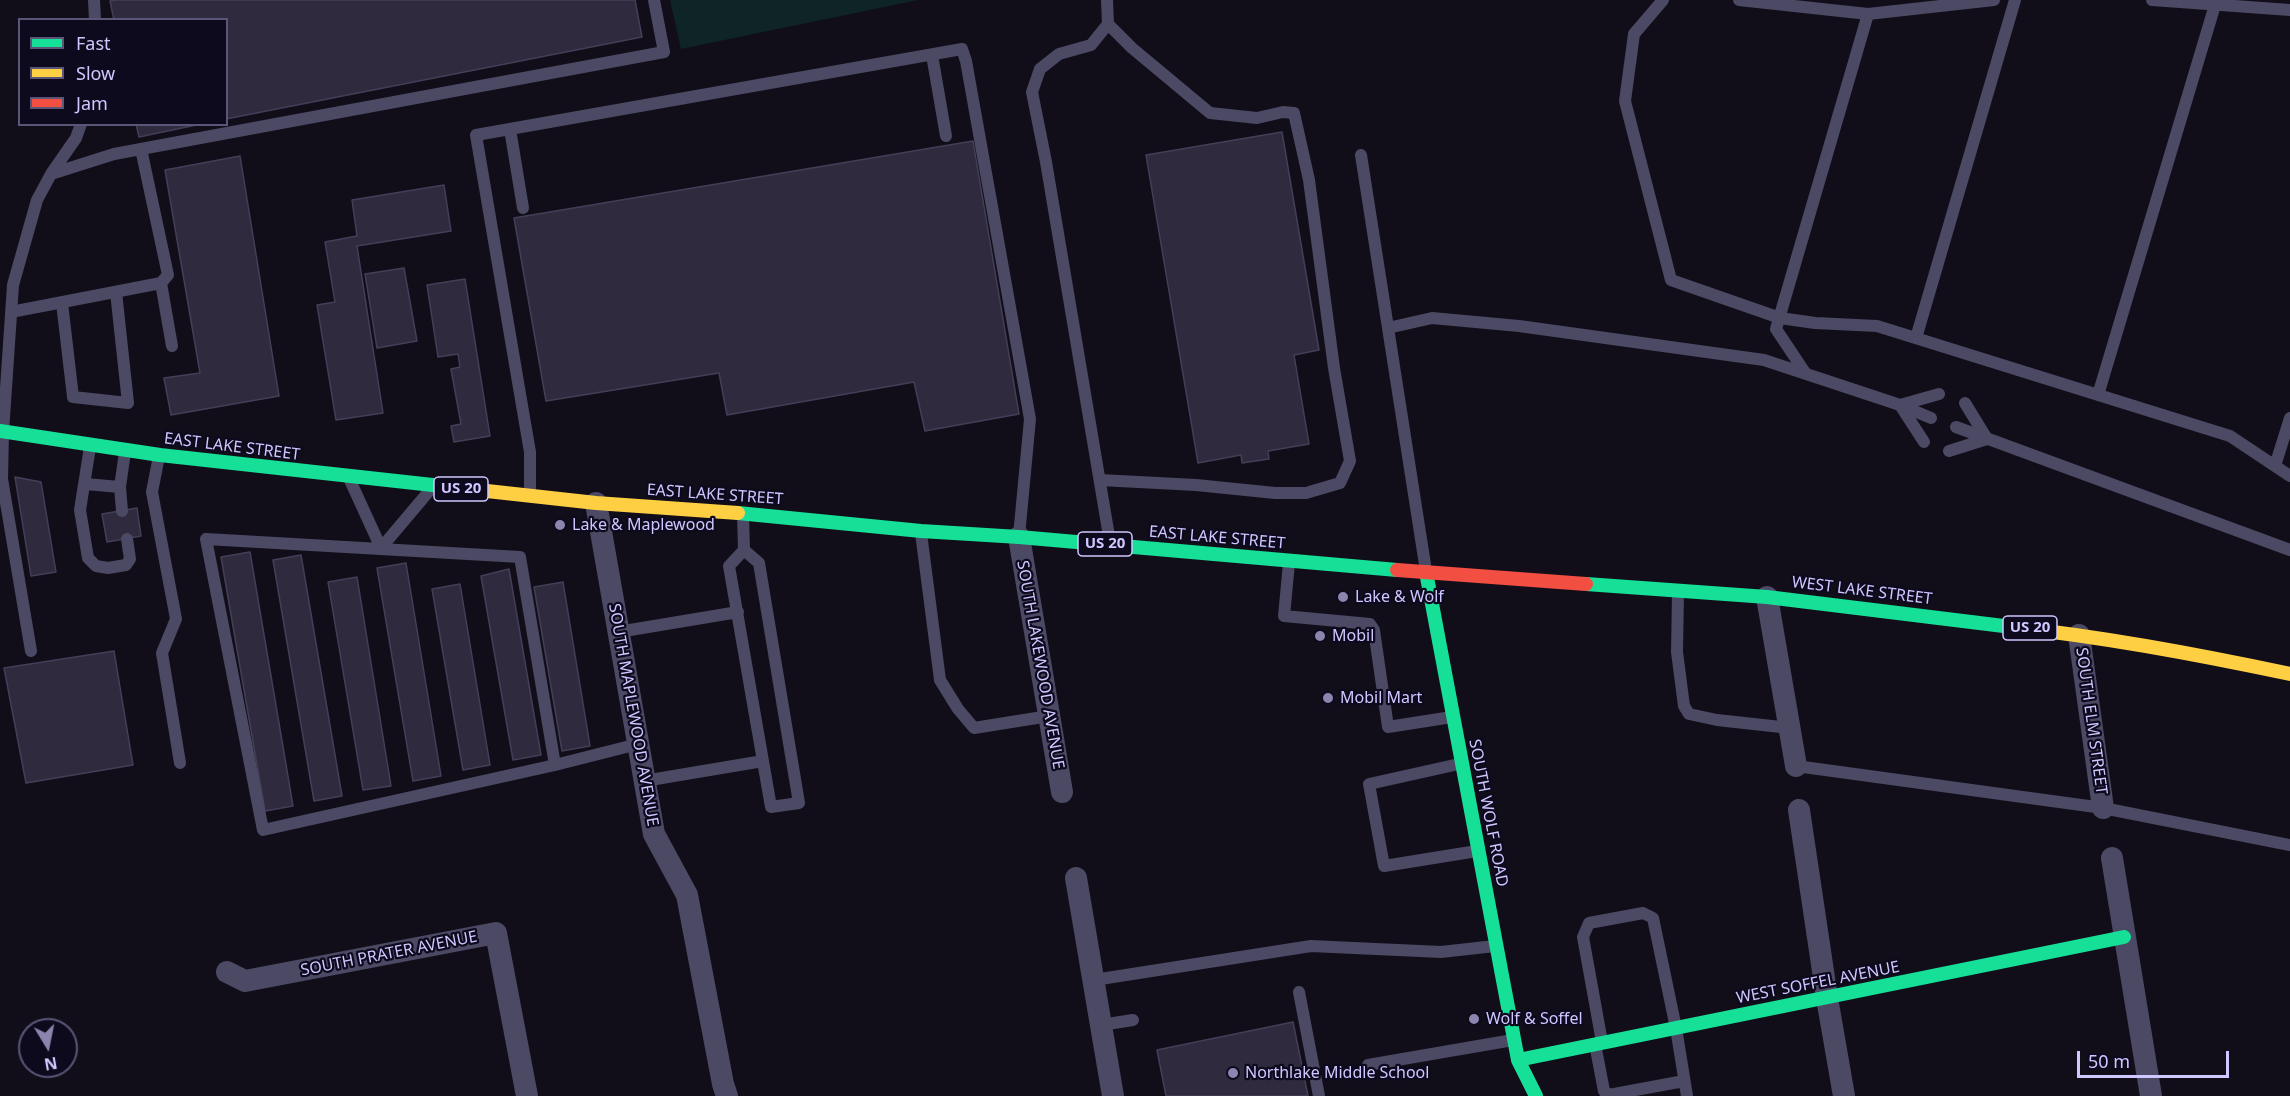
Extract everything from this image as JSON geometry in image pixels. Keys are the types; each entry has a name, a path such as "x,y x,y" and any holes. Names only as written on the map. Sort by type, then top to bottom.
{"main road":[{"name":"EAST LAKE STREET","path":"2,432 125,451 596,503 743,513 921,531 1018,537 1426,572"},
{"name":"WEST LAKE STREET","path":"1426,572 1767,597 2079,635 2216,658 2290,674"},
{"name":"SOUTH WOLF ROAD","path":"1426,572 1518,1060 1536,1096"},
{"name":"WEST SOFFEL AVENUE","path":"1518,1060 2124,937"},
{"name":"SOUTH WOLF ROAD","path":"1513,1080 1518,1060"}],"street":[{"name":"SOUTH MAPLEWOOD AVENUE","path":"596,503 654,834 687,895 727,1096"},
{"name":"SOUTH LAKEWOOD AVENUE","path":"1018,537 1062,792"},
{"path":"1767,597 1797,766"},
{"name":"SOUTH ELM STREET","path":"2079,635 2103,808"},
{"path":"1799,810 1844,1096"},
{"path":"2112,858 2151,1096"},
{"path":"1077,878 1113,1096"},
{"name":"SOUTH PRATER AVENUE","path":"227,972 245,981 496,933 527,1096"}],"lane":[{"path":"94,0 95,18"},
{"path":"51,174 114,154 664,52 654,0"},
{"path":"1107,0 1108,24 1091,45 1059,54 1040,69 1032,92 1046,162 1110,545"},
{"path":"1663,0 1634,34 1625,102 1671,280 1780,318 1815,323 1877,326 2230,436 2290,476"},
{"path":"1739,0 1868,14 1994,0"},
{"path":"1916,338 2015,0"},
{"path":"2152,0 2290,10"},
{"path":"2098,395 2215,5"},
{"path":"1806,374 1776,330 1868,14"},
{"path":"1100,480 1196,485 1275,493 1306,493 1340,483 1350,460 1334,368 1309,180 1294,113 1283,112 1257,118 1210,113 1132,48 1108,24"},
{"path":"530,496 530,452 476,135 962,49 1030,419 1018,537"},
{"path":"932,54 946,136"},
{"path":"31,651 2,479 2,432 13,285 37,200 51,174 76,138 80,126"},
{"path":"510,129 523,208"},
{"path":"11,312 161,283 168,275 141,149"},
{"path":"1361,155 1426,572"},
{"path":"161,283 172,346"},
{"path":"63,303 72,397 128,403 116,292"},
{"path":"1388,328 1432,318 1519,326 1764,360 1900,405 1931,418"},
{"path":"1900,405 1939,394"},
{"path":"1965,403 1987,439"},
{"path":"1900,405 1924,442"},
{"path":"2275,466 2290,418"},
{"path":"1956,427 2290,550"},
{"path":"1948,451 1987,439"},
{"path":"90,446 80,510 88,558 96,566 108,568 126,565 130,559 127,538"},
{"path":"122,511 120,487 125,451"},
{"path":"160,455 152,492 176,619 162,653 180,764"},
{"path":"348,477 381,548"},
{"path":"85,484 120,487"},
{"path":"381,548 434,486"},
{"path":"743,513 744,550 729,566 762,761 771,807 799,803 759,563 744,550"},
{"path":"921,531 940,680 958,709 974,728 1049,716"},
{"path":"555,765 520,557 206,539 263,830 555,765 638,744"},
{"path":"1289,560 1284,616 1370,624 1374,630 1388,727 1453,717"},
{"path":"1678,591 1677,652 1684,706 1689,714 1717,720 1790,728"},
{"path":"618,632 738,612"},
{"path":"644,781 762,761"},
{"path":"1462,764 1369,784 1381,854 1384,866 1478,851"},
{"path":"1797,766 2103,808 2290,845"},
{"path":"1684,1081 1609,1095 1604,1091 1583,937 1589,923 1643,913 1653,918 1676,1028 1687,1096"},
{"path":"1094,980 1311,946 1441,952 1496,946"},
{"path":"1299,992 1319,1096"},
{"path":"1101,1025 1133,1020"},
{"path":"1368,1065 1514,1040"}],"green space":[{"path":"670,0 918,0 681,49"}],"building":[{"path":"635,0 642,37 228,119 228,18 114,18 110,1"},
{"path":"136,126 191,126 139,137"},
{"path":"1282,132 1319,350 1294,355 1309,444 1268,451 1269,459 1242,463 1241,455 1198,463 1146,155"},
{"path":"973,141 1019,414 925,431 914,382 727,415 719,373 546,401 514,218"},
{"path":"240,156 279,396 171,415 164,378 200,373 165,170"},
{"path":"444,185 451,231 357,246 383,413 336,420 317,305 335,302 325,242 357,236 352,200"},
{"path":"404,268 417,341 377,348 365,274"},
{"path":"465,279 490,436 454,442 451,426 461,424 451,369 460,367 458,354 438,357 427,285"},
{"path":"15,477 41,482 56,572 31,576"},
{"path":"137,508 141,536 107,542 102,514"},
{"path":"250,552 293,806 265,811 221,557"},
{"path":"301,555 342,796 314,801 273,560"},
{"path":"406,563 441,776 413,781 377,568"},
{"path":"509,569 541,755 513,760 481,576"},
{"path":"357,577 391,786 363,790 328,582"},
{"path":"563,582 590,746 562,751 534,587"},
{"path":"460,584 490,765 463,770 432,589"},
{"path":"114,651 133,765 26,783 4,668"},
{"name":"Northlake Middle School","path":"1293,1022 1308,1096 1166,1096 1157,1050"}],"traffic: fast":[{"path":"0,431 160,455 478,490"},
{"path":"738,513 921,531 1019,537 1397,570"},
{"path":"1426,572 1518,1060 1536,1096"},
{"path":"1586,584 1767,597 2020,628"},
{"path":"1518,1060 2124,937"}],"traffic: slow":[{"path":"478,490 596,503 738,513"},
{"path":"2020,628 2156,648 2290,674"}],"traffic: jam":[{"path":"1397,570 1586,584"}],"place":[{"name":"Lake & Maplewood","path":"560,525"},
{"name":"Lake & Wolf","path":"1343,597"},
{"name":"Mobil","path":"1320,636"},
{"name":"Mobil Mart","path":"1328,698"},
{"name":"Wolf & Soffel","path":"1474,1019"},
{"name":"Northlake Middle School","path":"1233,1073"}]}
